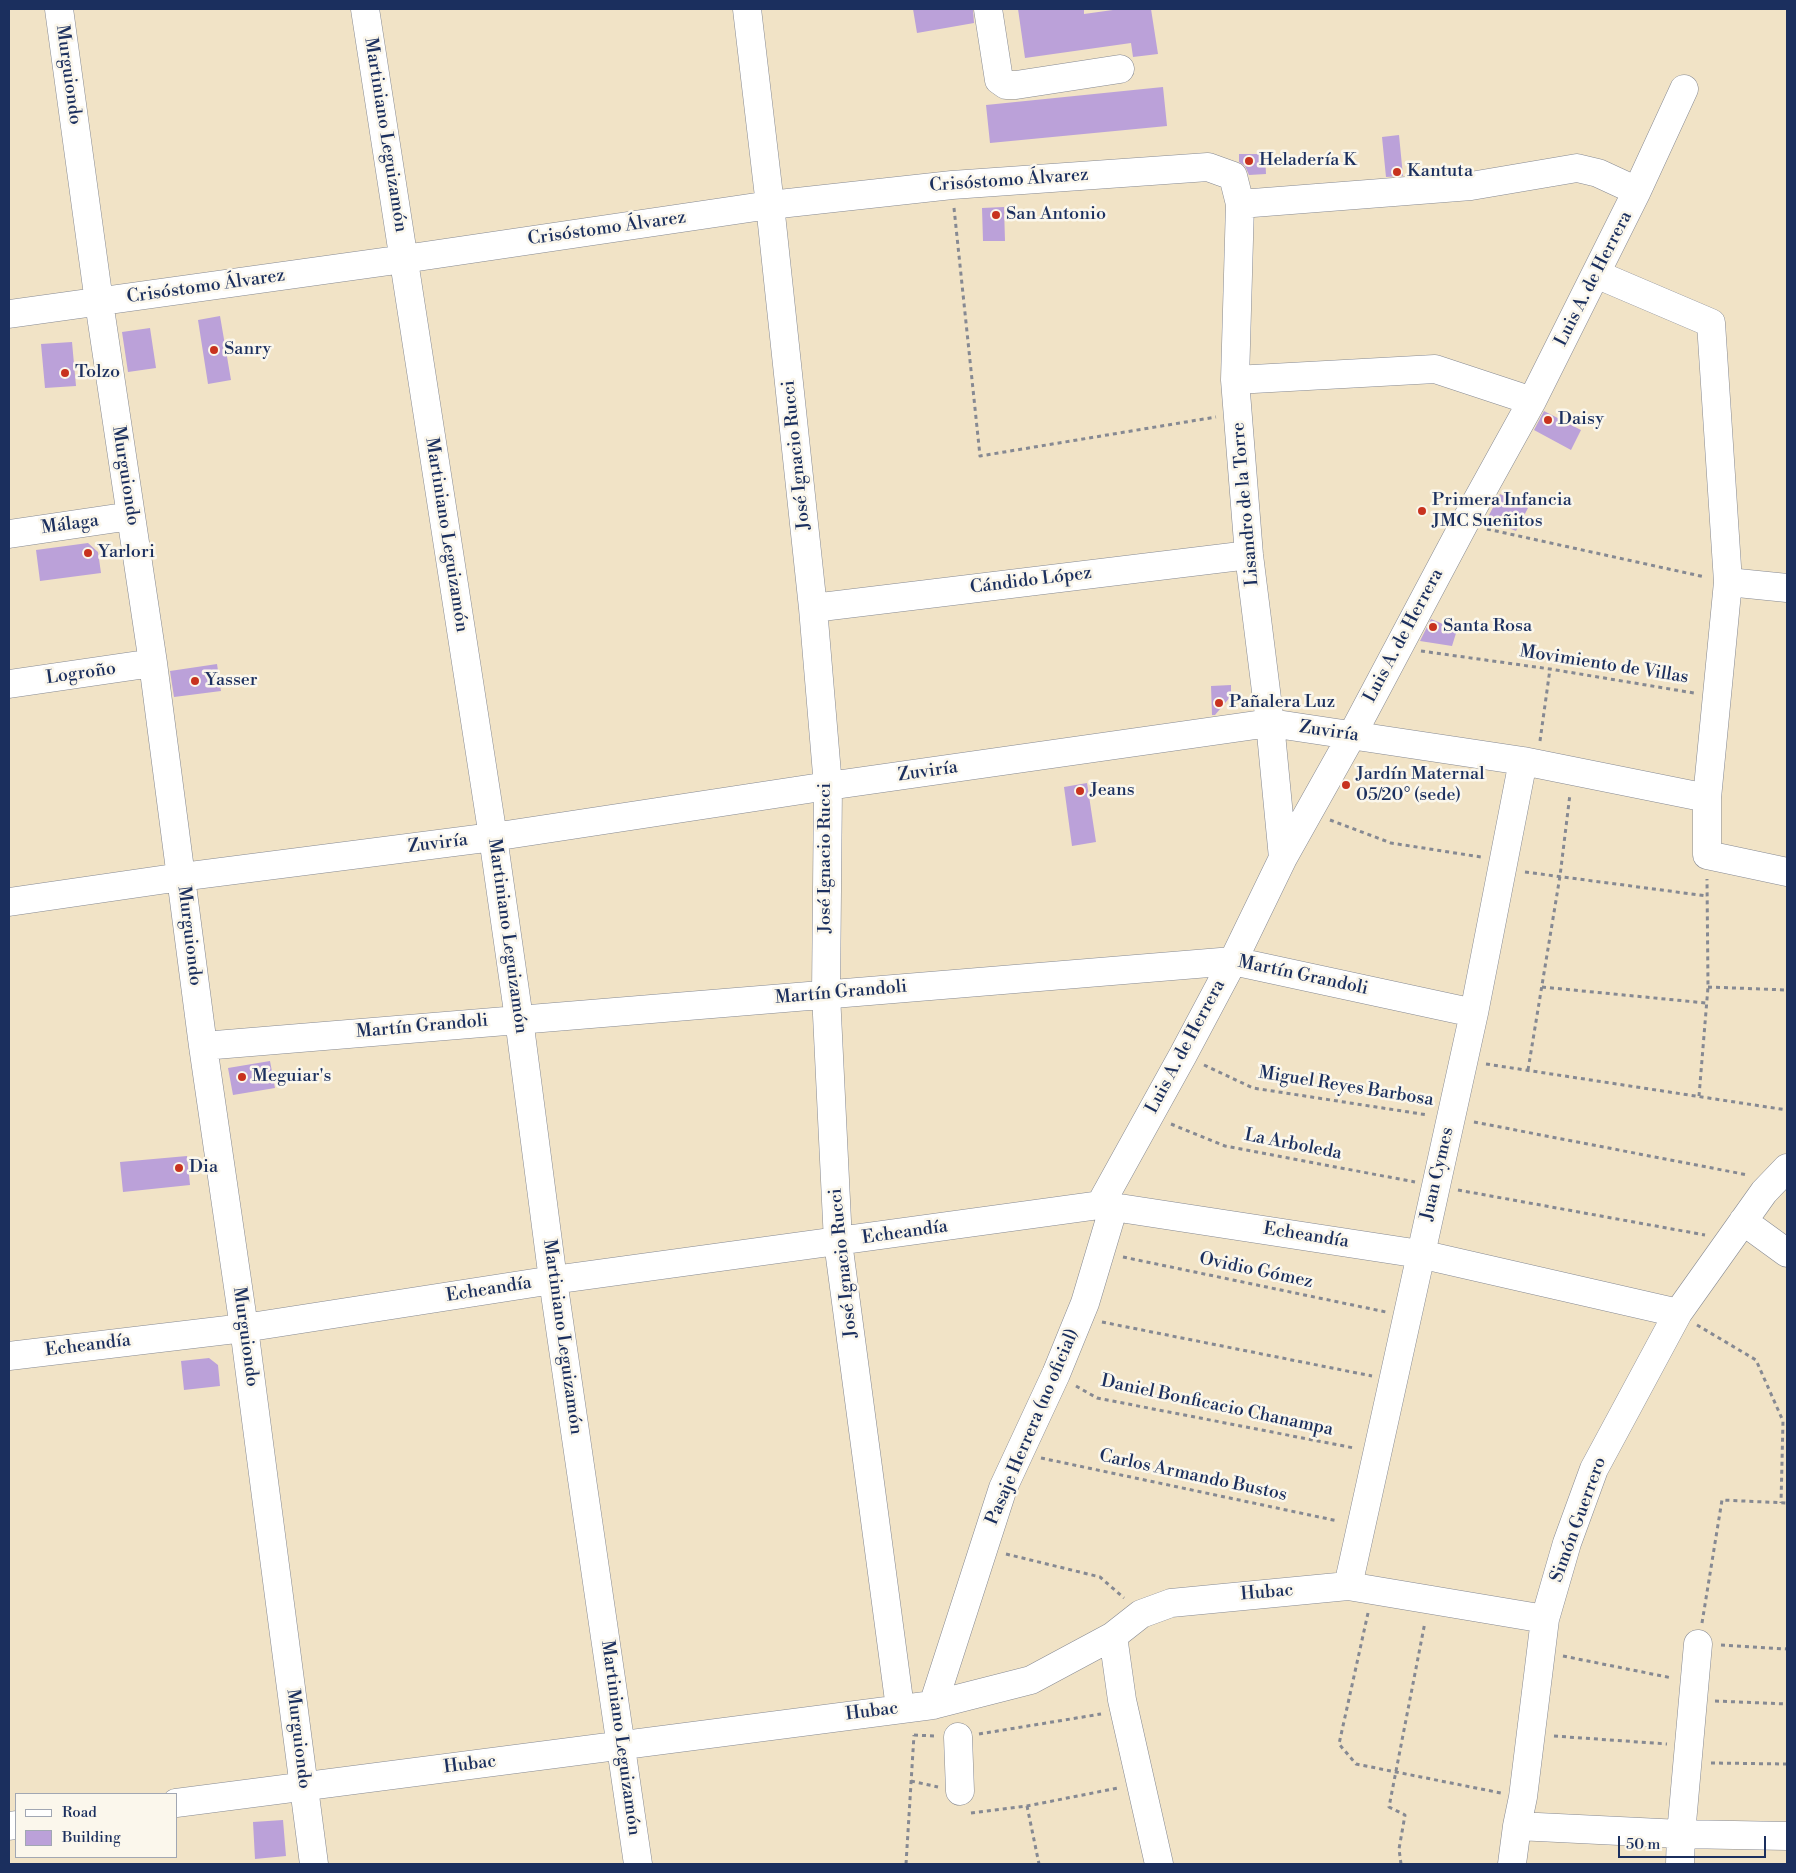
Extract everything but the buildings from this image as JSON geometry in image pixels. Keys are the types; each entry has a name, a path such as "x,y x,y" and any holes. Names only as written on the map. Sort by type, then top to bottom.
{"street":[{"name":"Murguiondo","path":"60,9 99,302 153,663 202,1046 244,1328 314,1864"},
{"name":"Martiniano Leguizamón","path":"365,9 493,837 553,1280 638,1864"},
{"name":"José Ignacio Rucci","path":"747,9 813,608 828,786 826,994 838,1242 916,1706"},
{"path":"988,9 999,80 1006,85 1120,69"},
{"name":"Luis A. de Herrera","path":"1107,1206 1150,1114 1232,961 1283,858 1352,736 1397,648 1532,401 1637,191 1684,89"},
{"name":"Crisóstomo Álvarez","path":"9,314 404,259 770,205 952,185 1208,167"},
{"name":"Lisandro de la Torre","path":"1208,167 1233,176 1240,204 1235,380 1249,555 1270,723 1283,858"},
{"path":"1240,204 1471,186 1577,168 1598,173 1637,191"},
{"path":"1596,274 1710,323 1728,582 1707,798 1707,856 1787,872"},
{"path":"1235,380 1436,369 1532,401"},
{"name":"Málaga","path":"9,534 131,516"},
{"name":"Cándido López","path":"813,608 1249,555"},
{"path":"1728,582 1787,588"},
{"name":"Logroño","path":"9,684 153,663"},
{"name":"Zuviría","path":"9,902 181,877 493,837 828,786 1270,723 1530,763 1707,798"},
{"name":"Juan Cymes","path":"1361,1588 1361,1525 1464,1061 1503,865 1530,763"},
{"name":"Martín Grandoli","path":"202,1046 1232,961 1474,1013"},
{"name":"Simón Guerrero","path":"1512,1864 1516,1826 1523,1797 1546,1619 1567,1543 1594,1469 1678,1313 1764,1192 1781,1174"},
{"name":"Echeandía","path":"9,1356 244,1328 553,1280 1107,1206 1420,1254 1678,1313"},
{"name":"Pasaje Herrera (no oficial)","path":"916,1706 984,1548 1003,1488 1056,1374 1079,1318 1100,1252 1107,1206"},
{"path":"1737,1230 1787,1253"},
{"name":"Hubac","path":"178,1804 916,1706 1031,1680 1114,1636 1141,1614 1172,1602 1361,1588 1546,1619"},
{"path":"1114,1636 1124,1711 1159,1864"},
{"path":"1680,1864 1698,1644"},
{"path":"958,1737 960,1791"},
{"path":"1516,1826 1681,1834 1787,1836"}],"path":[{"path":"952,185 980,456 1238,414"},
{"path":"1464,524 1728,582"},
{"name":"Movimiento de Villas","path":"1397,648 1550,669 1717,696"},
{"path":"1530,763 1550,669"},
{"path":"1528,1070 1560,876 1573,771"},
{"path":"1309,812 1390,843 1560,876 1707,896"},
{"path":"1699,1096 1708,987 1707,856"},
{"path":"1542,987 1706,1003"},
{"path":"1708,987 1787,990"},
{"name":"Miguel Reyes Barbosa","path":"1183,1055 1254,1088 1451,1118 1781,1174"},
{"path":"1464,1061 1787,1110"},
{"name":"La Arboleda","path":"1150,1114 1224,1146 1435,1186 1737,1230"},
{"name":"Ovidio Gómez","path":"1100,1252 1406,1316"},
{"path":"1678,1313 1756,1360 1783,1421 1781,1502"},
{"path":"1079,1318 1393,1380"},
{"name":"Daniel Bonficacio Chanampa","path":"1056,1374 1097,1398 1377,1453"},
{"name":"Carlos Armando Bustos","path":"1019,1453 1361,1525"},
{"path":"1787,1503 1722,1500 1698,1644 1787,1650"},
{"path":"984,1548 1100,1577 1141,1614"},
{"path":"1361,1588 1338,1744 1356,1764 1523,1797"},
{"path":"1401,1864 1399,1849 1405,1815 1389,1807 1429,1600"},
{"path":"1542,1651 1694,1692 1787,1704"},
{"path":"906,1864 916,1706"},
{"path":"914,1735 958,1737 1124,1711"},
{"path":"1531,1735 1787,1764"},
{"path":"911,1781 960,1791 960,1814 1027,1806 1141,1784"},
{"path":"1027,1806 1039,1864"}],"place":[{"name":"Heladería K","path":"1249,161"},
{"name":"Kantuta","path":"1397,172"},
{"name":"San Antonio","path":"996,215"},
{"name":"Sanry","path":"214,350"},
{"name":"Tolzo","path":"65,373"},
{"name":"Daisy","path":"1548,420"},
{"name":"Primera Infancia JMC Sueñitos","path":"1422,511"},
{"name":"Yarlori","path":"88,553"},
{"name":"Santa Rosa","path":"1433,627"},
{"name":"Yasser","path":"195,681"},
{"name":"Pañalera Luz","path":"1219,703"},
{"name":"Jardín Maternal 05/20° (sede)","path":"1346,785"},
{"name":"Jeans","path":"1080,791"},
{"name":"Meguiar's","path":"242,1077"},
{"name":"Dia","path":"179,1168"}]}
